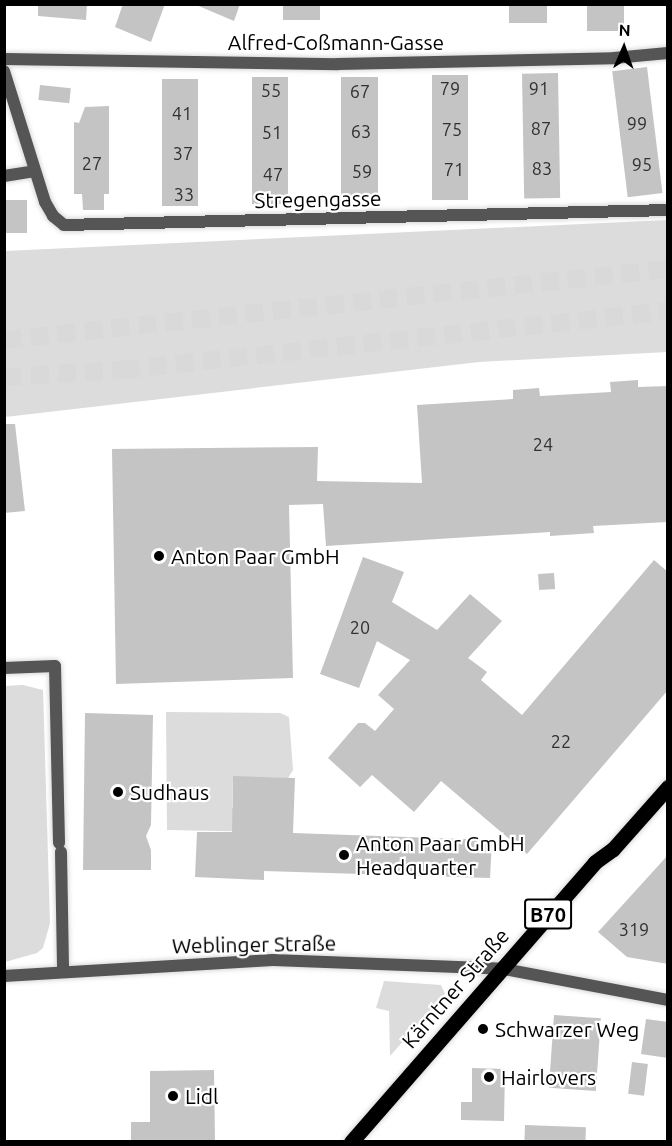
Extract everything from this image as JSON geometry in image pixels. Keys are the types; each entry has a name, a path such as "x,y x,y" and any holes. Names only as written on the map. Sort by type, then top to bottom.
{"main road":[{"name":"Kärntner Straße","path":"351,1142 596,861 613,849 668,787"}],"street":[{"name":"Alfred-Coßmann-Gasse","path":"4,59 338,64 614,58 668,53"},
{"path":"4,71 35,171 4,176"},
{"name":"Stregengasse","path":"35,171 48,208 64,225 668,210"},
{"path":"4,668 55,666 63,972"},
{"name":"Weblinger Straße","path":"4,976 273,960 504,969"},
{"path":"504,969 668,1000"}],"shaded area":[{"path":"667,220 667,352 479,362 5,417 5,251"},
{"path":"23,685 43,690 50,923 43,948 37,953 5,962 5,686"},
{"path":"166,712 280,713 289,717 293,770 288,778 233,777 232,808 263,809 263,832 167,830"},
{"path":"384,981 441,985 445,994 390,1056 389,1011 376,1008"}],"building":[{"path":"38,4 87,4 86,20 38,16"},
{"path":"123,4 165,4 151,42 115,27"},
{"path":"194,4 240,4 234,21"},
{"path":"283,4 320,4 320,20 283,20"},
{"path":"509,4 547,4 547,23 509,23"},
{"path":"587,4 624,4 624,31 587,31"},
{"path":"647,67 662,193 628,197 612,71"},
{"path":"558,73 560,198 524,199 522,74"},
{"path":"432,75 468,75 468,200 432,200"},
{"path":"252,77 288,77 288,204 252,204"},
{"path":"341,77 378,77 378,201 341,201"},
{"path":"162,79 198,79 198,206 162,206"},
{"path":"40,85 71,88 69,103 38,100"},
{"path":"109,106 109,194 104,194 104,210 83,210 82,194 74,194 74,122 79,123 85,107"},
{"path":"4,200 27,200 27,233 4,233"},
{"path":"638,380 638,387 668,386 668,522 593,526 594,533 550,536 550,532 326,546 323,504 289,505 293,678 116,684 112,449 318,447 317,481 422,483 417,405 513,399 513,390 539,388 540,396 611,392 610,382"},
{"path":"4,424 15,424 25,511 4,513"},
{"path":"363,557 404,572 392,602 437,630 470,594 502,621 468,658 487,672 481,680 522,715 654,560 668,572 668,690 527,854 441,781 414,812 372,775 360,787 328,758 358,723 365,723 375,731 394,709 378,695 410,660 377,641 359,688 320,674"},
{"path":"554,573 555,589 539,590 538,574"},
{"name":"Sudhaus","path":"85,713 153,715 151,825 146,836 151,850 151,870 83,870"},
{"name":"Anton Paar GmbH Headquarter","path":"233,776 295,778 293,833 492,840 490,878 264,871 264,880 195,877 197,832 232,832"},
{"path":"668,855 668,964 627,957 598,932"},
{"path":"554,1015 601,1018 596,1091 549,1088"},
{"path":"646,1019 668,1022 668,1058 641,1054"},
{"path":"632,1062 648,1064 644,1096 628,1094"},
{"path":"472,1068 505,1069 504,1121 461,1120 461,1102 472,1102"},
{"name":"Lidl","path":"214,1070 215,1142 131,1142 131,1122 150,1122 150,1071"},
{"path":"525,1125 586,1127 585,1142 524,1142"}],"tunnel":[{"path":"4,340 668,269"},
{"path":"4,377 122,370 668,311"}],"place":[{"name":"Anton Paar GmbH","path":"159,556"},
{"name":"Sudhaus","path":"118,792"},
{"name":"Anton Paar GmbH Headquarter","path":"344,855"},
{"name":"Schwarzer Weg","path":"483,1029"},
{"name":"Hairlovers","path":"489,1077"},
{"name":"Lidl","path":"173,1096"}]}
